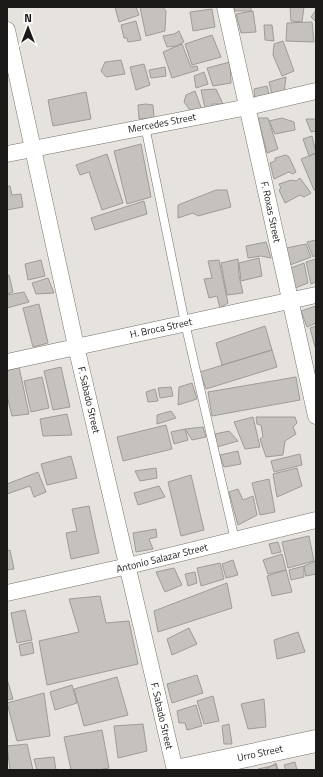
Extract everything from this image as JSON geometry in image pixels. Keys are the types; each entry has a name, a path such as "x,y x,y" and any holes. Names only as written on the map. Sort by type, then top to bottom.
{"street":[{"name":"F. Roxas Street","path":"225,7 316,416"},
{"name":"F. Sabado Street","path":"7,30 76,346 175,770"},
{"name":"Mercedes Street","path":"7,154 316,91"},
{"name":"H. Broca Street","path":"7,362 76,346 290,302 316,295"},
{"name":"Antonio Salazar Street","path":"7,593 128,566 316,520"},
{"name":"Urro Street","path":"181,770 316,741"}],"lane":[{"path":"145,126 185,323 235,540"}],"building":[{"path":"115,7 136,7 139,15 119,22"},
{"path":"140,7 163,7 166,11 165,31 146,36"},
{"path":"234,7 251,7 251,11 234,11"},
{"path":"290,7 304,7 302,22 291,21"},
{"path":"212,9 215,27 193,31 190,12"},
{"path":"316,10 316,22 311,17"},
{"path":"253,11 256,32 241,33 236,14"},
{"path":"136,21 141,40 128,42 127,38 124,38 121,25"},
{"path":"312,22 314,42 286,41 287,23"},
{"path":"264,25 272,25 274,41 265,40"},
{"path":"179,31 184,42 177,46 167,47 163,36 174,34"},
{"path":"212,35 221,57 192,65 185,44"},
{"path":"283,41 294,71 282,76 273,55 274,44"},
{"path":"182,44 191,67 197,66 198,70 172,78 163,52"},
{"path":"121,60 125,74 106,77 101,71 105,62"},
{"path":"230,62 231,83 213,86 207,68"},
{"path":"144,64 150,85 136,90 130,67"},
{"path":"165,67 166,76 151,78 149,70"},
{"path":"204,72 208,84 196,88 194,76"},
{"path":"286,77 284,94 272,95 269,82"},
{"path":"267,86 270,98 255,101 254,89"},
{"path":"216,89 223,104 212,104 211,109 205,108 201,90"},
{"path":"195,91 202,110 192,113 184,102 186,95"},
{"path":"86,92 91,119 53,126 48,100"},
{"path":"138,105 153,105 154,118 139,119"},
{"path":"258,118 268,118 278,149 267,153"},
{"path":"282,118 294,122 295,130 275,134 269,121"},
{"path":"306,119 316,119 316,131 311,132"},
{"path":"312,136 316,153 309,156 303,139"},
{"path":"141,144 151,197 127,204 114,151"},
{"path":"316,153 316,190 314,190 301,159"},
{"path":"107,154 123,203 102,210 89,172 80,175 76,165"},
{"path":"286,155 289,157 296,172 293,174 289,172 274,179 270,163 275,161 275,158"},
{"path":"300,178 311,193 304,197 300,195 285,203 279,190 281,188 279,184 291,180 296,181"},
{"path":"7,186 10,186 12,195 21,194 23,207 7,210"},
{"path":"216,190 227,190 231,207 198,216 193,213 178,218 178,205"},
{"path":"144,201 147,214 95,230 91,218"},
{"path":"316,240 316,255 313,257 307,242"},
{"path":"266,242 271,258 261,256 248,258 246,246"},
{"path":"306,244 311,257 290,265 286,248"},
{"path":"259,258 262,276 241,281 239,263"},
{"path":"238,259 239,276 243,293 227,295 221,263"},
{"path":"316,259 316,282 311,284 306,262"},
{"path":"41,260 45,276 28,280 25,264"},
{"path":"219,260 228,303 220,308 217,296 209,298 204,279 212,278 208,261"},
{"path":"304,263 308,283 295,288 291,268"},
{"path":"9,275 13,292 7,294 7,276"},
{"path":"48,278 54,293 36,294 32,283"},
{"path":"24,292 29,302 7,308 7,295"},
{"path":"39,304 48,343 33,347 23,308"},
{"path":"316,306 316,323 307,327 301,311"},
{"path":"265,326 272,350 222,365 216,343"},
{"path":"316,326 316,347 315,347 310,328"},
{"path":"272,350 277,367 206,389 200,372"},
{"path":"19,367 29,414 12,416 7,396 7,371"},
{"path":"61,367 70,407 53,410 44,371"},
{"path":"42,377 49,408 31,412 24,381"},
{"path":"296,377 300,400 212,416 208,392"},
{"path":"192,383 197,399 178,405 179,387"},
{"path":"171,387 173,396 160,398 158,388"},
{"path":"155,389 158,401 148,402 146,392"},
{"path":"171,411 176,418 157,424 157,415"},
{"path":"67,414 72,435 43,436 40,419"},
{"path":"253,417 260,447 245,449 234,422"},
{"path":"256,417 295,417 297,423 293,427 296,434 285,441 283,455 266,457 260,439 263,437 261,425 257,424"},
{"path":"166,425 172,449 123,461 117,437"},
{"path":"203,427 206,437 192,440 185,429"},
{"path":"185,429 188,440 174,444 171,432"},
{"path":"229,431 238,441 217,447 215,434"},
{"path":"238,451 241,464 224,467 220,455"},
{"path":"300,454 302,465 274,472 271,461"},
{"path":"71,456 77,478 47,485 41,464"},
{"path":"156,468 157,478 140,481 135,471"},
{"path":"297,468 302,486 277,497 273,474"},
{"path":"38,472 46,492 34,497 30,486 7,494 7,484"},
{"path":"191,475 204,530 181,536 168,482"},
{"path":"269,479 275,512 260,515 252,483"},
{"path":"159,486 165,497 138,505 134,493"},
{"path":"238,489 243,500 253,496 257,515 238,525 229,492"},
{"path":"89,506 99,553 71,559 66,533 77,531 72,509"},
{"path":"156,529 157,537 149,539 153,549 136,552 133,533"},
{"path":"309,536 314,561 288,568 282,542"},
{"path":"278,542 281,552 272,554 269,544"},
{"path":"10,550 14,569 7,570 7,551"},
{"path":"282,554 286,570 268,574 263,560"},
{"path":"233,560 238,575 226,578 222,564"},
{"path":"316,561 316,574 306,576 304,566"},
{"path":"220,563 224,579 201,586 197,568"},
{"path":"304,566 304,577 291,580 289,570"},
{"path":"174,568 182,585 165,592 156,572"},
{"path":"286,570 292,592 272,596 267,576"},
{"path":"195,572 197,583 188,586 185,574"},
{"path":"227,583 232,608 158,632 154,611"},
{"path":"100,596 106,623 129,621 138,664 47,685 39,641 79,632 69,599"},
{"path":"25,610 32,640 17,643 11,613"},
{"path":"189,628 197,644 172,655 167,639"},
{"path":"298,632 305,652 277,659 274,640"},
{"path":"32,642 34,653 21,656 19,645"},
{"path":"197,675 203,693 172,703 167,684"},
{"path":"117,677 128,715 84,726 74,689"},
{"path":"7,679 13,699 7,700"},
{"path":"72,685 77,703 55,710 50,692"},
{"path":"44,693 50,736 17,741 7,703"},
{"path":"213,696 219,721 204,724 197,701"},
{"path":"264,699 266,727 248,729 241,704"},
{"path":"196,705 202,726 187,730 185,723 179,723 177,711"},
{"path":"143,724 147,751 118,758 114,726"},
{"path":"229,724 232,744 224,744 222,726"},
{"path":"102,730 109,768 98,770 71,770 64,737"},
{"path":"27,744 33,770 10,770 7,746"},
{"path":"54,757 56,770 37,770 34,759"},
{"path":"295,762 297,770 286,770 284,765"},
{"path":"276,763 278,770 265,770"},
{"path":"276,765 277,770 258,770 258,769"}]}
